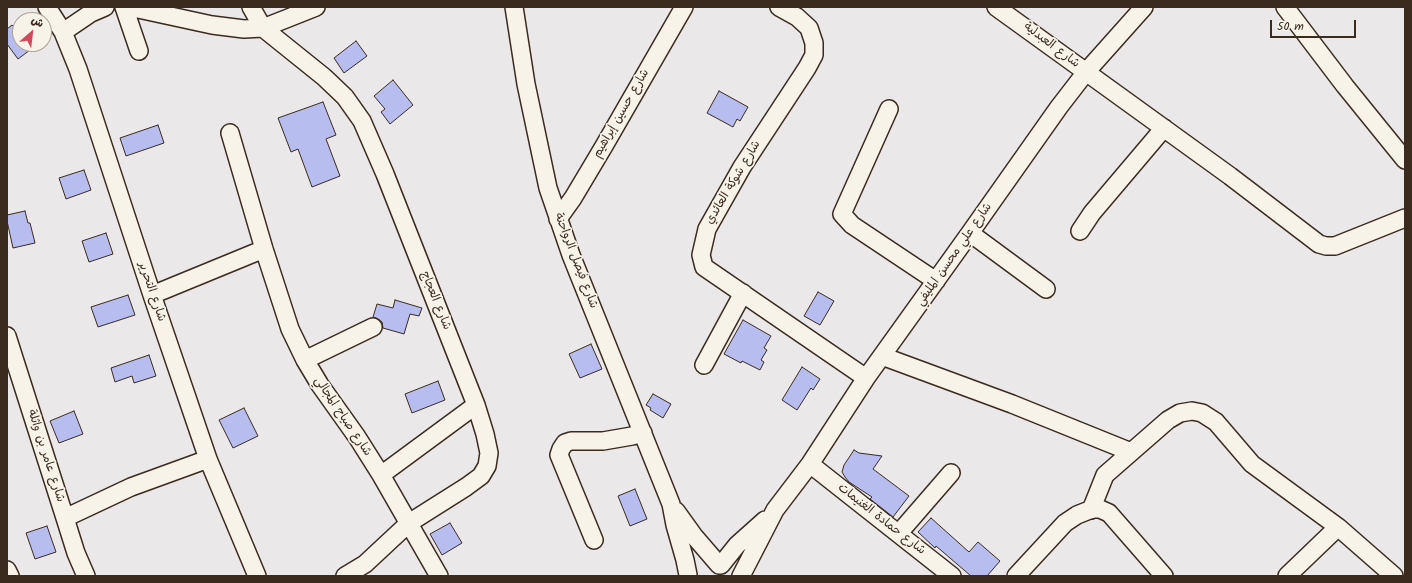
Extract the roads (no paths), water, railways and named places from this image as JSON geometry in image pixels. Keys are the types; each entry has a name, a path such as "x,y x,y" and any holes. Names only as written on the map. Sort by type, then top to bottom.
{"street":[{"name":"شارع التحرير","path":"46,7 63,32 78,69 152,295 208,459 257,576"},
{"path":"63,32 91,13 105,7"},
{"path":"124,7 139,51"},
{"path":"130,7 229,28 263,28 316,7"},
{"name":"شارع العجاج","path":"251,7 263,28 324,77 345,97 362,121 385,174 476,405 489,453 487,466 481,476 409,524 368,570 345,576"},
{"name":"شارع فيصل الرواحنة","path":"514,7 539,150 548,188 571,255 671,504 685,560 687,575"},
{"name":"شارع حسين إبراهيم","path":"558,219 573,198 604,146 684,7"},
{"name":"شارع شوكة العائدي","path":"779,7 797,17 809,28 814,43 814,55 742,167 707,229 701,255 704,267 866,378"},
{"name":"شارع العبدلية","path":"996,7 1230,176 1318,244 1335,246 1405,218"},
{"path":"1285,7 1345,86 1405,160"},
{"name":"شارع علي محسن المليفي","path":"741,576 776,510 810,464 866,378 1058,107 1139,9"},
{"path":"889,109 842,214 852,225 936,281"},
{"path":"1080,231 1092,213 1164,128"},
{"name":"شارع صياح المجالي","path":"230,133 264,249 290,328 305,360 320,385 357,437 381,475 439,576"},
{"path":"970,233 1046,289"},
{"path":"152,295 264,249"},
{"path":"704,365 743,293"},
{"path":"305,360 373,327"},
{"name":"شارع عامر بن واثلة","path":"7,336 64,518 86,576"},
{"path":"882,356 1012,404 1131,452"},
{"path":"381,475 476,405"},
{"path":"1091,510 1105,475 1131,452 1168,420 1180,413 1192,411 1202,413 1216,422 1252,464 1338,527 1394,576"},
{"path":"594,540 559,455 561,449 565,443 571,441 603,441 643,433"},
{"path":"64,518 130,488 208,459"},
{"name":"شارع حمادة الغنيمات","path":"810,464 952,576"},
{"path":"899,533 951,473"},
{"name":"شارع فيصل الرواحنة","path":"671,504 694,536 725,569"},
{"path":"1022,574 1065,523 1077,515 1091,510 1100,509 1109,513 1164,576"},
{"name":"شارع علي محسن المليفي","path":"725,569 737,545 776,510"},
{"path":"1287,576 1338,527"},
{"path":"687,575 692,570 705,563 725,569"},
{"path":"7,570 10,576"}]}
